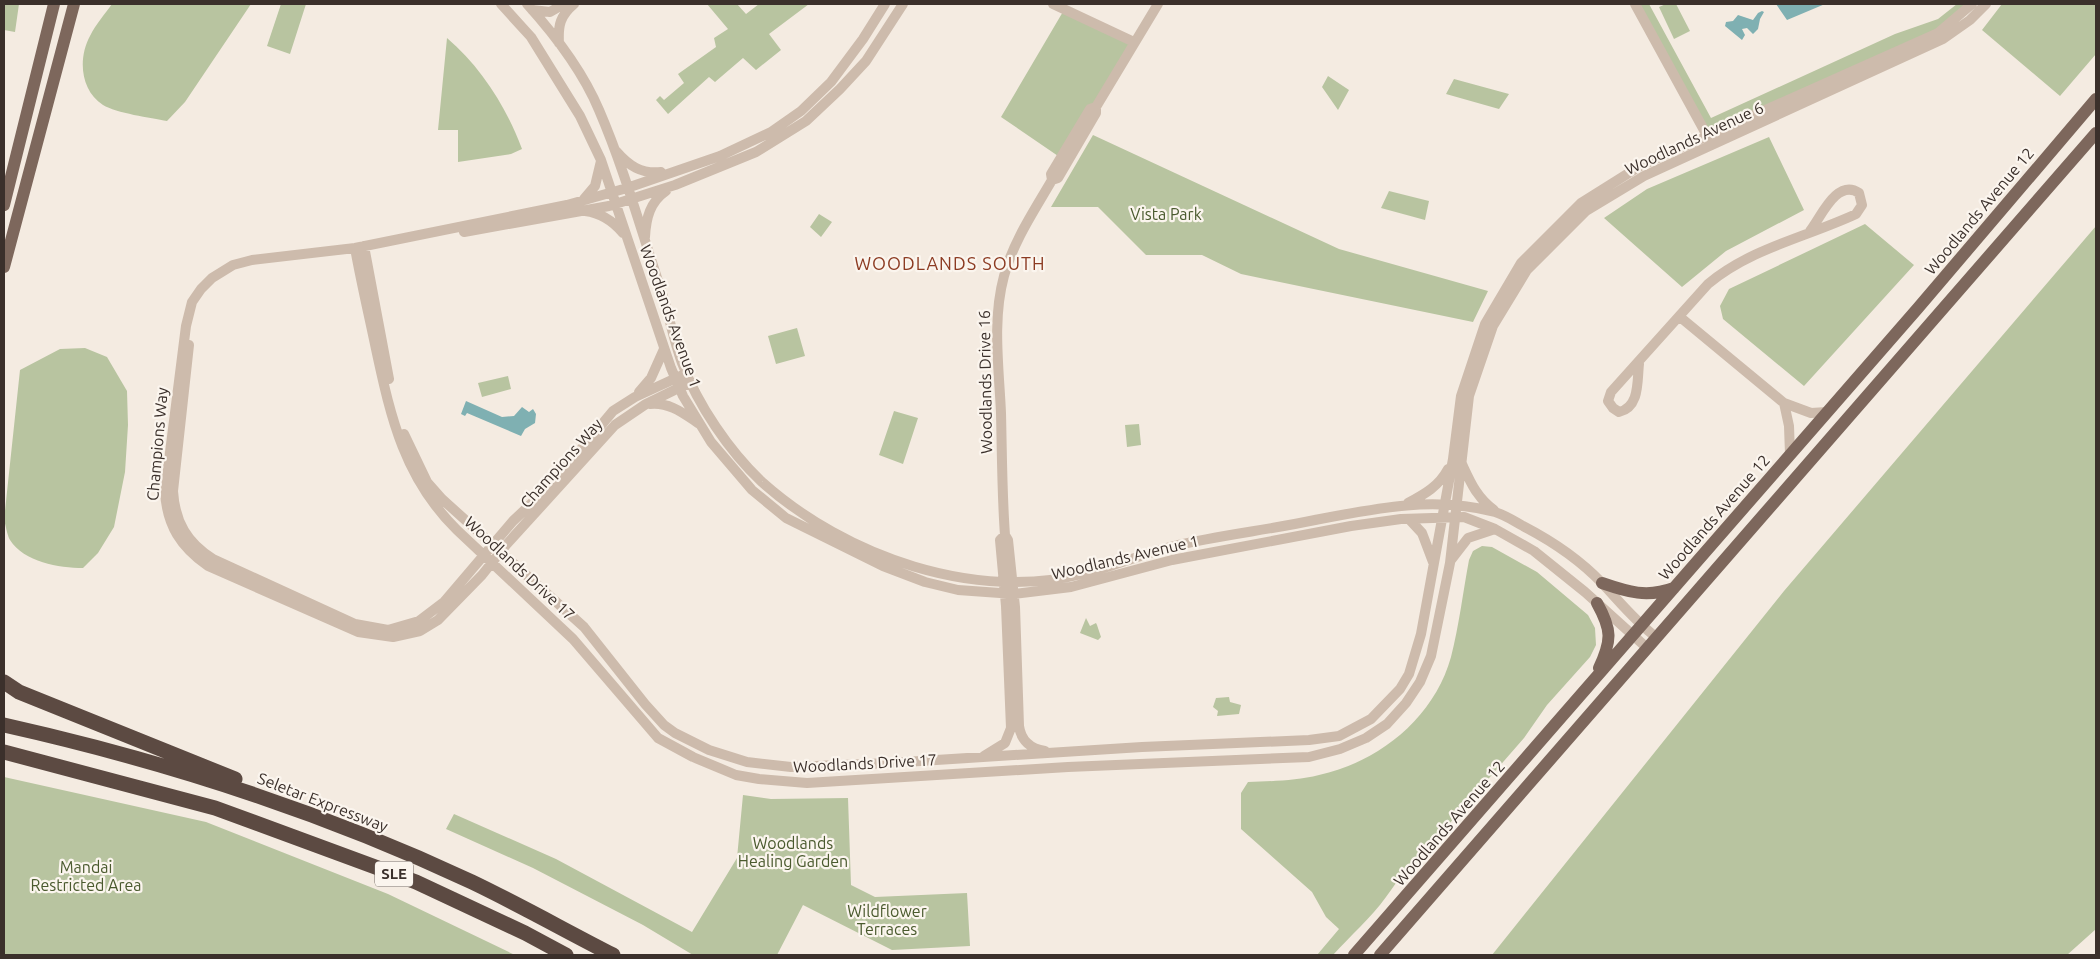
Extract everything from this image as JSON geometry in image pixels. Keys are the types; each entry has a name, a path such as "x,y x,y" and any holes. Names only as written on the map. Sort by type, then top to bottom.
{"highway":[{"path":"4,682 19,692 298,805 342,826"},
{"name":"Seletar Expressway","path":"4,726 61,738 165,766 253,794 342,826 472,882 613,955"},
{"name":"SLE","path":"4,752 215,808 250,820 416,882 525,933 566,955"}],"main road":[{"path":"4,205 54,4"},
{"path":"4,268 74,4"},
{"name":"Woodlands Avenue 12","path":"1354,955 1828,412 2096,99"},
{"path":"1380,955 1646,647 2096,133"},
{"path":"1602,582 1640,595 1674,588"},
{"path":"1594,680 1608,649 1610,635 1607,620 1597,603"}],"street":[{"name":"Woodlands Avenue 1","path":"501,4 531,37 550,66 580,116 601,160 644,283 664,349 679,388 711,442 752,490 786,518 883,566 925,582 958,590 1009,594 1070,587 1172,560 1299,536 1409,519 1464,517 1495,529 1534,551 1597,603 1646,647"},
{"path":"529,7 550,12 564,4"},
{"path":"559,43 560,21 562,16 574,4"},
{"path":"612,144 625,161 640,170 654,173 680,169 720,156 771,132 801,110 831,82 863,39 885,4"},
{"path":"645,243 650,209 656,199 675,185 756,152 806,121 866,62 903,4"},
{"path":"1052,4 1134,42"},
{"name":"Woodlands Drive 16","path":"1056,753 1035,750 1025,742 1020,733 1008,581 1008,540 1004,535 998,352 999,305 1004,275 1021,234 1052,180 1051,174 1090,109 1096,107 1158,4"},
{"path":"1635,4 1709,140"},
{"name":"Woodlands Avenue 6","path":"1709,140 1938,33 1972,4"},
{"name":"Woodlands Avenue 6","path":"1448,517 1457,461 1461,396 1485,324 1522,263 1581,203 1640,166 1709,140 1943,39 1970,20 1986,4"},
{"name":"Woodlands Avenue 1","path":"529,7 559,43 598,108 631,199 689,378 716,426 759,479 788,503 832,531 886,556 943,574 975,580 1008,581 1052,579 1086,573 1176,546 1407,504 1450,504 1499,513 1563,550 1602,582 1641,625 1656,637"},
{"path":"567,204 585,198 592,192 601,160"},
{"name":"Champions Way","path":"680,169 612,193 360,250 252,260 233,265 212,278 192,302 182,342 165,492 166,509 179,540 192,555 208,566 358,632 378,637 393,637 427,628 445,614 615,425 646,404 679,388 689,378"},
{"name":"Champions Way","path":"675,185 615,204 234,271 211,286 197,308 189,343 173,491 174,509 188,538 198,550 213,560 355,624 388,630 419,621 444,602 492,546 552,484 613,411 635,396 675,377 689,378"},
{"path":"1639,364 1708,284 1726,270 1810,231 1856,214 1862,205 1859,194 1852,189 1844,190 1833,197 1810,231"},
{"path":"576,211 592,212 613,222 627,238"},
{"name":"Woodlands Drive 17","path":"360,250 397,416 410,450 428,482 442,499 492,546 566,608 584,627 664,725 675,733 709,750 747,762 791,767 1309,740 1338,736 1371,719 1400,688 1409,674 1421,634 1434,565 1448,517"},
{"name":"Woodlands Drive 17","path":"360,250 383,383 403,451 426,494 440,513 573,639 658,738 693,758 736,775 759,779 807,782 1077,766 1309,758 1340,749 1366,738 1387,724 1414,694 1431,656 1450,563 1448,517"},
{"path":"644,283 647,272 653,268"},
{"path":"1680,317 1784,403 1811,413 1828,412"},
{"path":"635,396 651,378 664,349"},
{"path":"646,404 661,403 671,406 699,423"},
{"path":"1784,403 1790,426 1790,454"},
{"path":"1407,504 1433,488 1457,461 1479,498 1499,513"},
{"path":"1409,519 1422,533 1434,565"},
{"path":"1265,529 1290,531 1299,536"},
{"path":"1450,563 1458,548 1468,538 1495,529"},
{"name":"Woodlands Drive 16","path":"980,758 993,752 1005,743 1011,728 1009,594"}],"green space":[{"path":"5,4 19,4 15,32 4,30"},
{"path":"112,4 251,4 185,102 167,121 109,108 95,99 90,91 83,73 86,45 92,32"},
{"path":"281,4 306,4 290,54 267,46"},
{"path":"707,4 737,4 746,14 759,4 809,4 769,34 781,50 756,70 743,58 715,82 709,77 668,114 656,100 660,96 664,100 684,83 678,74 716,47 714,38 728,29"},
{"path":"1635,4 1649,4 1711,118 1895,34 1938,19 1957,4 1970,4 1938,32 1707,134"},
{"path":"1666,4 1676,4 1690,31 1674,39 1659,7"},
{"path":"2002,4 2096,4 2096,54 2060,96 1982,30"},
{"path":"1064,10 1132,43 1061,158 1001,117"},
{"path":"447,38 471,62 492,89 509,118 522,149 511,154 458,162 458,130 438,130"},
{"path":"1328,76 1349,90 1338,110 1322,87"},
{"path":"1454,79 1509,94 1499,109 1446,94"},
{"name":"Vista Park","path":"1093,135 1339,249 1488,291 1473,322 1241,274 1202,255 1146,255 1098,207 1051,207"},
{"path":"1769,137 1804,210 1726,251 1682,287 1604,218 1647,189"},
{"path":"1389,191 1429,201 1425,220 1381,208"},
{"path":"819,214 832,222 821,237 810,227"},
{"path":"1865,224 1914,265 1804,386 1723,319 1720,306 1729,289"},
{"path":"2096,226 2096,929 2067,955 1492,955 1784,591"},
{"path":"797,328 805,356 776,364 768,336"},
{"path":"85,348 107,357 127,391 128,425 125,472 114,527 98,553 83,568 63,567 33,559 16,548 7,533 4,520 20,370 60,349"},
{"path":"508,376 511,389 482,397 478,383"},
{"path":"894,411 918,418 903,464 879,455"},
{"path":"1139,424 1141,445 1127,447 1125,425"},
{"path":"1482,546 1492,547 1537,572 1588,615 1595,628 1596,645 1590,657 1547,705 1524,738 1429,847 1410,864 1374,912 1333,955 1317,955 1339,929 1326,917 1312,892 1241,829 1241,793 1248,782 1310,777 1341,769 1363,760 1383,748 1418,718 1432,699 1443,679 1454,645 1469,560 1473,551"},
{"path":"1086,618 1090,626 1096,623 1101,637 1098,640 1080,633"},
{"path":"1229,697 1230,702 1241,705 1239,714 1217,716 1218,711 1213,707 1216,698"},
{"name":"Mandai Restricted Area","path":"4,777 206,822 388,894 515,955 4,955"},
{"name":"Woodlands Healing Garden","path":"743,795 771,799 848,798 851,885 875,897 967,893 970,946 892,950 803,905 777,955 693,955 643,925 533,868 446,829 454,814 556,859 692,932 737,858"}],"water":[{"path":"1776,4 1825,4 1787,20"},
{"path":"1762,11 1764,12 1758,29 1753,34 1747,28 1742,29 1745,35 1742,40 1725,26 1726,22 1733,21 1738,15 1753,20"},
{"path":"466,401 502,417 514,416 522,407 529,412 533,409 536,414 535,423 525,429 521,436 467,413 465,416 461,414"}],"district":[{"name":"WOODLANDS SOUTH","path":"950,264"}],"park label":[{"name":"Wildflower Terraces","path":"887,920"}]}
